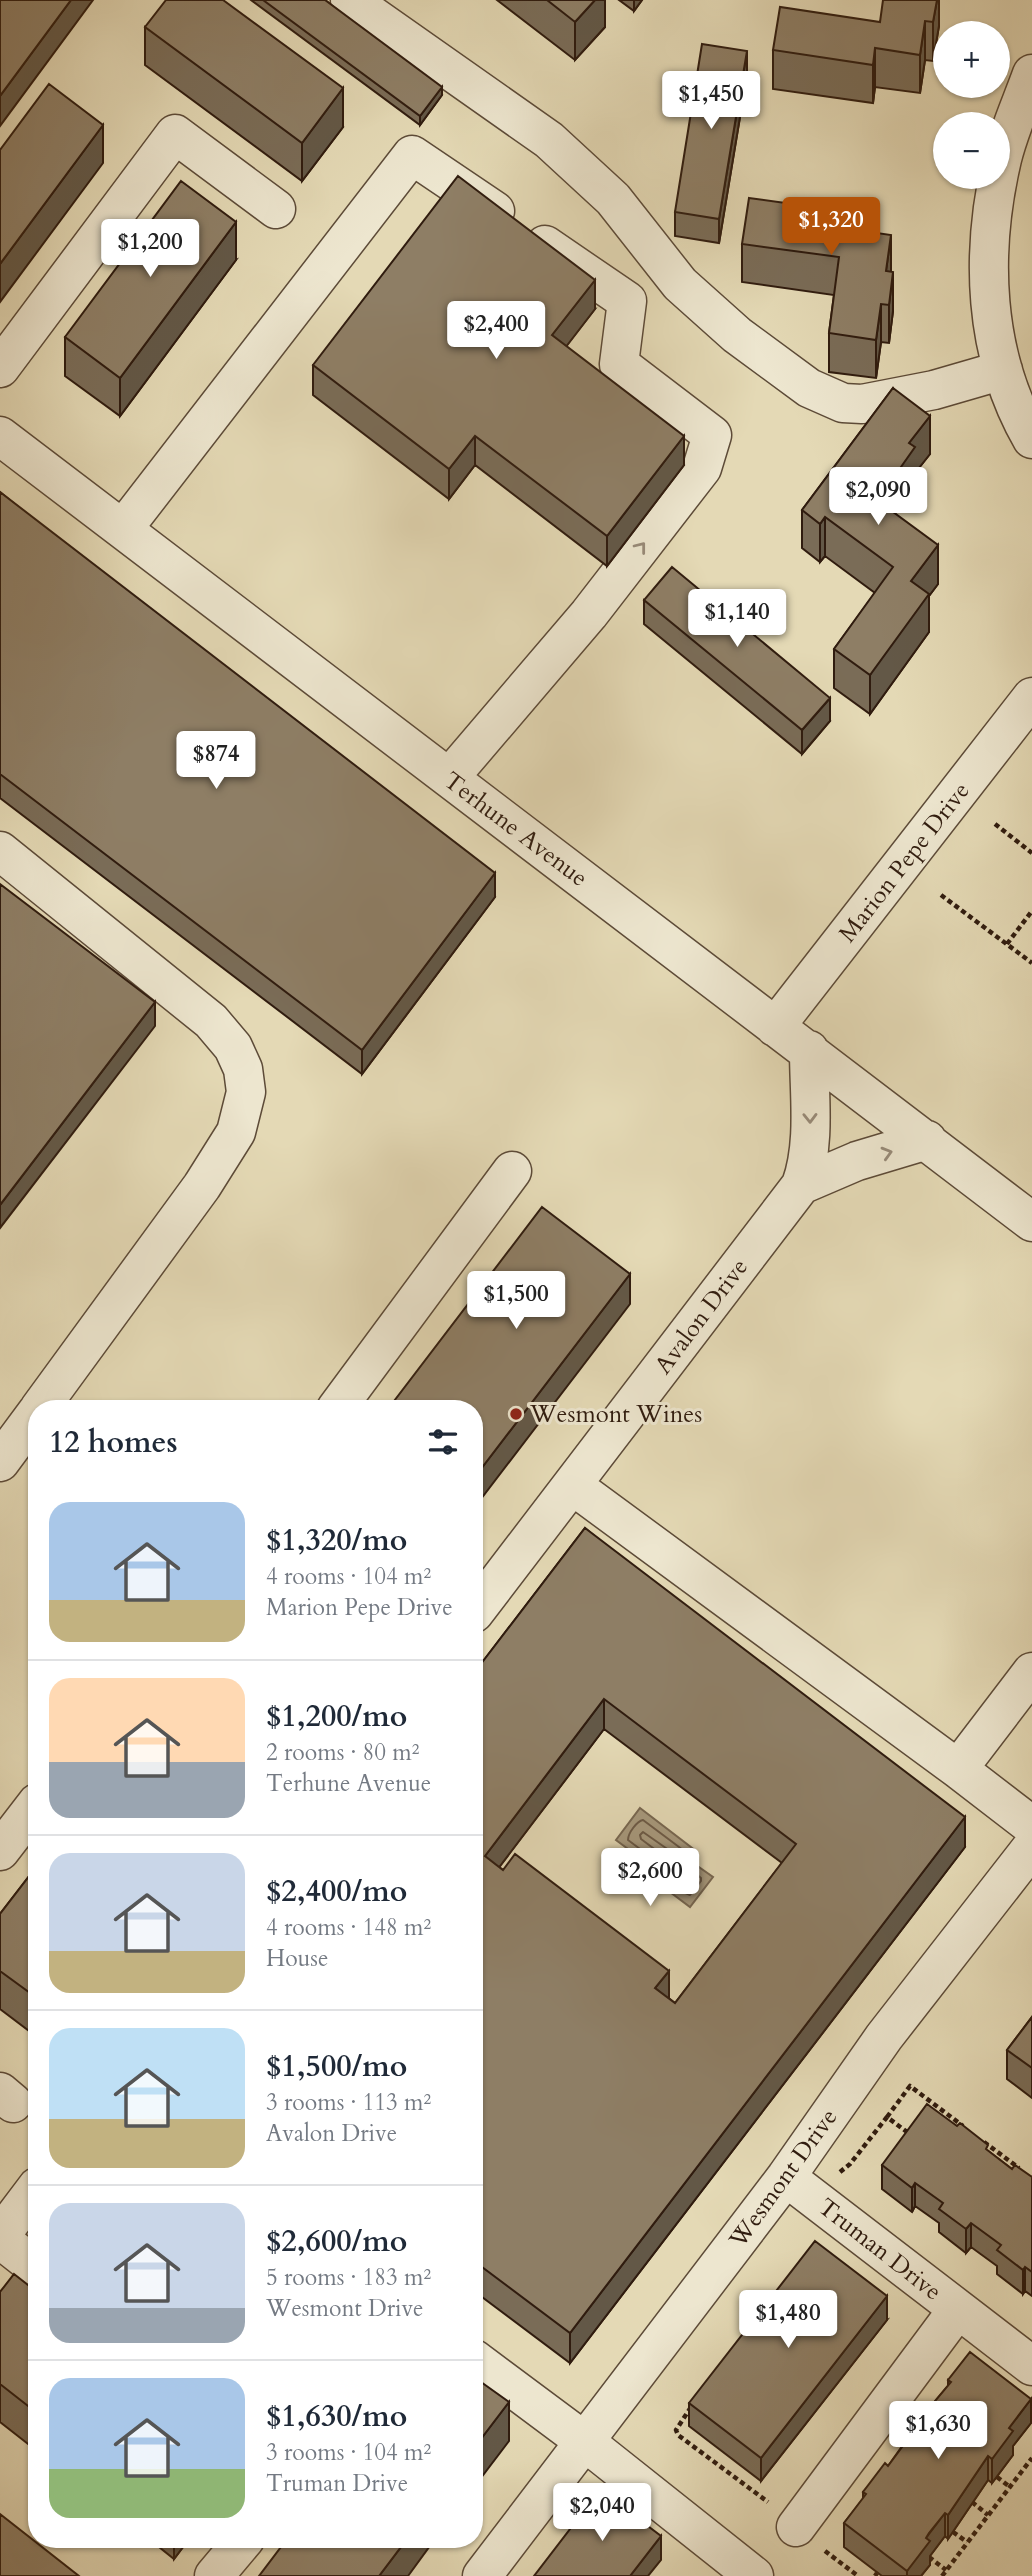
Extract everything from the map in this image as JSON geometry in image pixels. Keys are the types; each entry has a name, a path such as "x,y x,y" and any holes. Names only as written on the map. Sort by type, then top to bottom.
{"street":[{"path":"349,0 550,140 613,199 680,284 704,307 809,388 833,416 862,404 898,398 1003,370"},
{"path":"1030,429 1003,370 988,283 988,235 1002,156 1032,74"},
{"path":"0,368 175,134 276,209"},
{"path":"123,529 412,155 627,301 618,364 712,435 702,468 599,601 449,778"},
{"name":"Terhune Avenue","path":"0,436 775,1027 928,1140 1032,1222"},
{"name":"Marion Pepe Drive","path":"775,1027 1032,697"},
{"path":"0,851 211,1021 233,1047 243,1069 246,1092 236,1132 202,1186 45,1400"},
{"name":"Avalon Drive","path":"483,1601 801,1185 807,1169 810,1135 809,1050"},
{"name":"Avalon Drive","path":"801,1185 858,1161 928,1140"},
{"path":"343,1400 512,1171"},
{"path":"0,1462 28,1424"},
{"path":"572,1485 1032,1826"},
{"path":"958,1769 1032,1672"},
{"path":"0,1852 28,1816"},
{"name":"Wesmont Drive","path":"482,2576 786,2177 884,2037 1032,1847"},
{"name":"Truman Drive","path":"786,2177 958,2309 796,2528"},
{"path":"28,2199 0,2238 28,2261"},
{"path":"958,2309 1032,2366"},
{"path":"483,2366 584,2441 733,2570"},
{"path":"214,2576 237,2548"}],"path":[{"path":"995,824 1032,853"},
{"path":"941,895 1032,963"},
{"path":"1007,944 1032,911"},
{"path":"834,2177 850,2164 910,2086 971,2132"},
{"path":"887,2117 919,2140"},
{"path":"982,2140 1026,2174"},
{"path":"986,2155 992,2148"},
{"path":"1013,2178 1020,2169"},
{"path":"693,2404 677,2426 678,2435 774,2507 796,2528"},
{"path":"942,2576 1032,2458"},
{"path":"997,2477 1010,2487"},
{"path":"972,2502 988,2515"},
{"path":"953,2532 967,2542"},
{"path":"929,2557 946,2570"}],"water":[{"path":"640,1808 696,1851 689,1860 713,1877 690,1907 670,1892 675,1884 616,1840"}],"building":[{"path":"0,0 71,0 0,96"},
{"path":"166,0 223,0 343,88 302,143 145,27"},
{"path":"263,0 325,0 442,87 420,116"},
{"path":"547,0 595,0 575,22"},
{"path":"883,0 937,0 933,22 925,21 920,55 875,48 873,65 773,50 780,7 880,22"},
{"path":"702,44 747,51 719,219 675,212"},
{"path":"49,84 103,125 0,264 0,150"},
{"path":"458,176 595,280 552,335 684,436 607,536 475,436 449,469 313,365"},
{"path":"181,181 236,222 120,378 65,337"},
{"path":"749,198 858,213 856,230 891,235 886,271 893,272 889,305 881,304 876,340 829,333 839,257 742,244"},
{"path":"893,388 930,416 909,443 915,447 896,474 890,469 870,495 938,545 911,581 929,594 870,675 834,649 893,567 825,517 820,524 802,510"},
{"path":"0,492 495,873 362,1050 0,774"},
{"path":"672,567 830,698 802,730 644,600"},
{"path":"0,884 155,1002 0,1205"},
{"path":"542,1207 630,1274 483,1466 483,1400 395,1400"},
{"path":"585,1528 965,1817 570,2333 483,2268 483,1661","holes":["604,1699 796,1844 675,2003 655,1988 669,1971 515,1854 503,1870 485,1856"]},
{"path":"28,1878 28,1991 0,1971 0,1914"},
{"path":"1032,2017 1032,2068 1007,2050"},
{"path":"927,2104 957,2126 960,2123 988,2145 986,2149 1012,2169 1015,2165 1032,2177 1032,2272 1025,2267 1023,2270 997,2250 1001,2245 971,2223 966,2229 939,2209 943,2203 915,2183 912,2188 882,2165"},
{"path":"815,2241 887,2296 761,2458 689,2403"},
{"path":"14,2274 28,2285 28,2406 0,2384 0,2292"},
{"path":"970,2352 1031,2399 1009,2428 1013,2431 992,2459 988,2456 948,2515 945,2513 929,2533 926,2538 930,2541 907,2571 844,2523 866,2494 863,2492 885,2463 888,2466 908,2439 905,2437 951,2382 948,2380"},
{"path":"483,2383 509,2402 483,2436"},
{"path":"600,2490 661,2536 630,2576 534,2576"},
{"path":"0,2514 28,2536 28,2548 43,2548 79,2576 0,2576"},
{"path":"280,2548 400,2548 379,2576 259,2576"}],"place":[{"name":"Wesmont Wines","path":"516,1414"}]}
